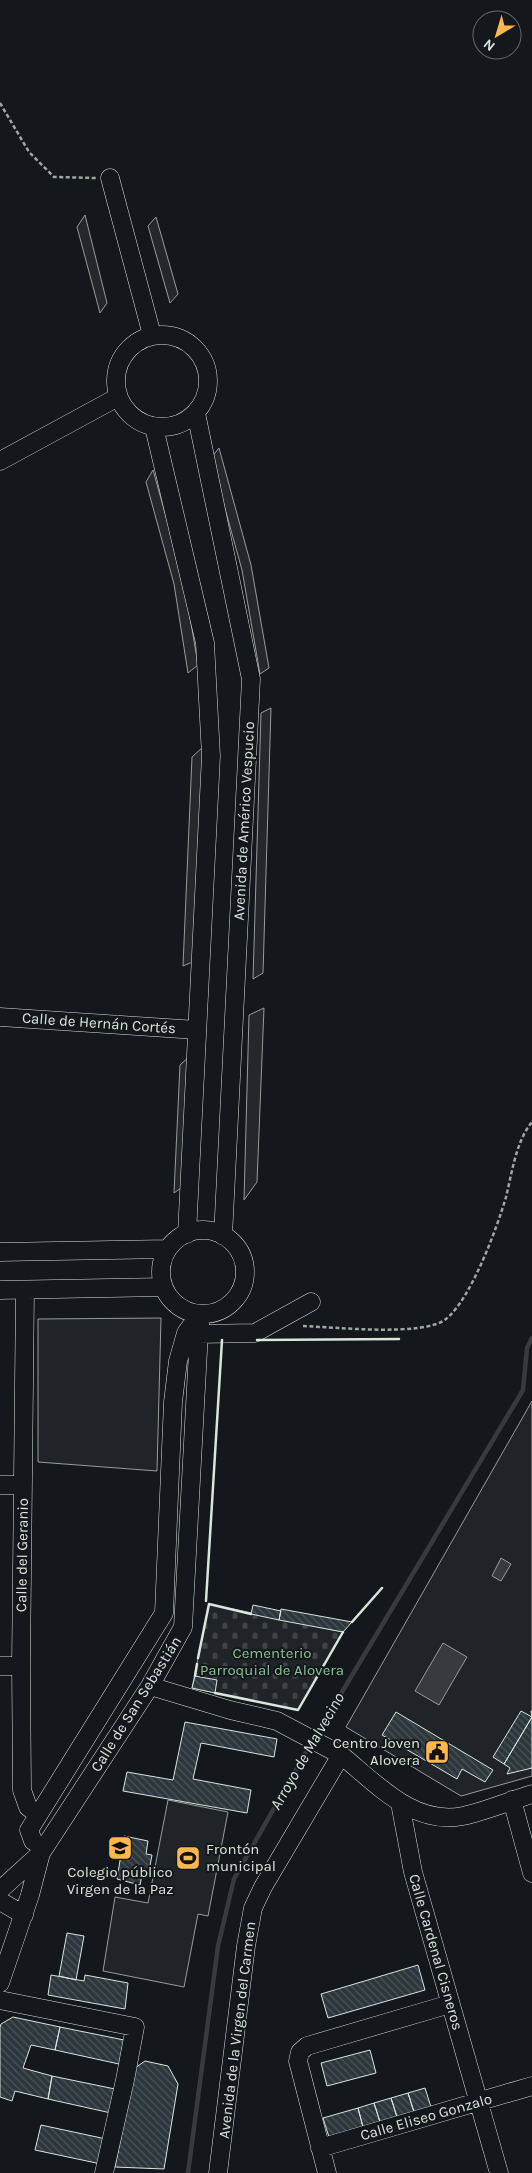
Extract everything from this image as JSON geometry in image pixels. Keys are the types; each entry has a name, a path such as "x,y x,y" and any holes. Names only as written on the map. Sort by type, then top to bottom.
{"street":[{"path":"110,178 152,335"},
{"path":"167,334 181,338 193,346 202,358 208,372 208,386 204,400 196,413 184,422 170,426 154,426 139,421 126,411 118,397 115,382 118,366 125,352 137,341 152,335 167,334"},
{"path":"0,461 118,397"},
{"name":"Avenida de Américo Vespucio","path":"196,413 251,679 223,1236"},
{"path":"154,426 205,643 212,756 187,1234"},
{"name":"Calle de Hernán Cortés","path":"0,1016 197,1030"},
{"path":"199,1231 212,1231 233,1243 241,1254 245,1278 238,1295 225,1308 213,1313 200,1324 189,1312 178,1306 170,1298 164,1287 162,1268 168,1249 176,1240 187,1234 199,1231"},
{"path":"0,1252 168,1249"},
{"path":"0,1290 164,1287"},
{"name":"Calle del Geranio","path":"25,1290 21,1666 22,1790 28,1807 37,1814"},
{"path":"0,1890 42,1851 30,1836 29,1830 37,1814 164,1613 173,1402 178,1361 186,1333 191,1326 200,1324 255,1333 311,1302"},
{"name":"Calle de San Sebastián","path":"0,1983 24,1915 42,1851 150,1686 183,1628 200,1324"},
{"path":"0,1485 23,1485"},
{"path":"0,1666 21,1666"},
{"path":"150,1686 230,1710 278,1721 296,1729 334,1751 400,1803 431,1817 462,1816 532,1794"},
{"name":"Avenida de la Virgen del Carmen","path":"218,2173 246,1946 253,1908 262,1887 334,1751"},
{"path":"512,1800 532,1873"},
{"name":"Calle Cardenal Cisneros","path":"400,1803 413,1872 499,2173"},
{"path":"0,1901 24,1915"},
{"path":"0,2000 135,2027 104,2173"},
{"path":"327,2173 298,2061 300,2052 307,2046 450,2004"},
{"name":"Calle Eliseo Gonzalo","path":"320,2148 532,2086"}],"path":[{"path":"0,103 29,152 54,177 110,178"},
{"path":"300,1325 375,1329 421,1327 445,1320 463,1299 486,1249 501,1214 522,1138 532,1122"}],"green space":[{"path":"161,1318 157,1471 38,1462 38,1319"},
{"path":"532,1401 532,1776 461,1796 346,1727"},
{"name":"Cementerio Parroquial de Alovera","path":"209,1604 343,1632 298,1710 192,1688"},
{"path":"168,1800 228,1812 208,1916 198,1914 184,1987 103,1971 115,1897 148,1903"}],"shaded area":[{"path":"85,215 107,303 100,313 77,227"},
{"path":"156,217 178,294 170,303 148,226"},
{"path":"219,448 251,565 269,668 260,674 242,570 211,458"},
{"path":"153,470 184,581 198,665 188,673 174,584 146,482"},
{"path":"271,708 263,973 253,979 261,713"},
{"path":"203,747 195,961 183,966 192,757"},
{"path":"264,1008 257,1182 244,1200 249,1015"},
{"path":"191,1055 184,1186 174,1193 180,1065"},
{"path":"501,1558 511,1564 501,1581 492,1576"},
{"path":"443,1643 467,1657 439,1705 415,1691"}],"building":[{"path":"253,1605 281,1611 279,1620 251,1614"},
{"path":"281,1609 352,1622 343,1632 279,1620"},
{"path":"195,1676 217,1680 215,1693 192,1688"},
{"path":"521,1711 532,1717 504,1764 493,1757"},
{"name":"Centro Joven Alovera","path":"396,1712 493,1770 485,1782 462,1769 457,1779 382,1735"},
{"path":"532,1717 532,1768 507,1774 510,1768 504,1764"},
{"path":"185,1722 277,1739 274,1757 201,1743 193,1779 251,1790 247,1813 123,1791 127,1772 173,1780"},
{"path":"124,1836 148,1841 146,1854 152,1855 149,1871 143,1870 140,1885 117,1879"},
{"path":"67,1933 84,1936 76,1980 59,1976"},
{"path":"418,1965 425,1990 328,2018 321,1994"},
{"path":"51,1975 84,1981 85,1975 128,1983 125,2009 48,1995"},
{"path":"13,2017 60,2027 55,2050 31,2045 23,2068 52,2076 48,2099 15,2091 12,2101 0,2097 0,2027 1,2024"},
{"path":"60,2027 124,2040 119,2064 55,2050"},
{"path":"370,2050 376,2073 327,2086 321,2063"},
{"path":"145,2061 168,2066 178,2084 164,2169 115,2167 135,2068"},
{"path":"52,2076 115,2089 111,2113 48,2099"},
{"path":"425,2088 431,2107 414,2112 408,2093"},
{"path":"408,2093 414,2112 397,2117 391,2098"},
{"path":"391,2098 397,2117 380,2122 374,2103"},
{"path":"374,2103 380,2122 363,2127 358,2108"},
{"path":"358,2108 363,2127 329,2137 323,2118"},
{"path":"41,2125 106,2139 101,2164 35,2150"}],"waterway":[{"name":"Arroyo de Malvecino","path":"315,1737 523,1390 527,1348 532,1338"},
{"name":"Arroyo de Malvecino","path":"188,2173 218,1946 234,1879 311,1743"}],"wall":[{"path":"257,1340 399,1339"},
{"path":"206,1601 222,1340"},
{"path":"352,1622 382,1588"},
{"path":"198,1658 209,1604 251,1614"},
{"path":"215,1693 298,1710 343,1632"},
{"path":"195,1676 197,1664"}],"place":[{"name":"Centro Joven Alovera","path":"437,1752"},
{"name":"Colegio público Virgen de la Paz","path":"120,1848"},
{"name":"Frontón municipal","path":"188,1858"}]}
